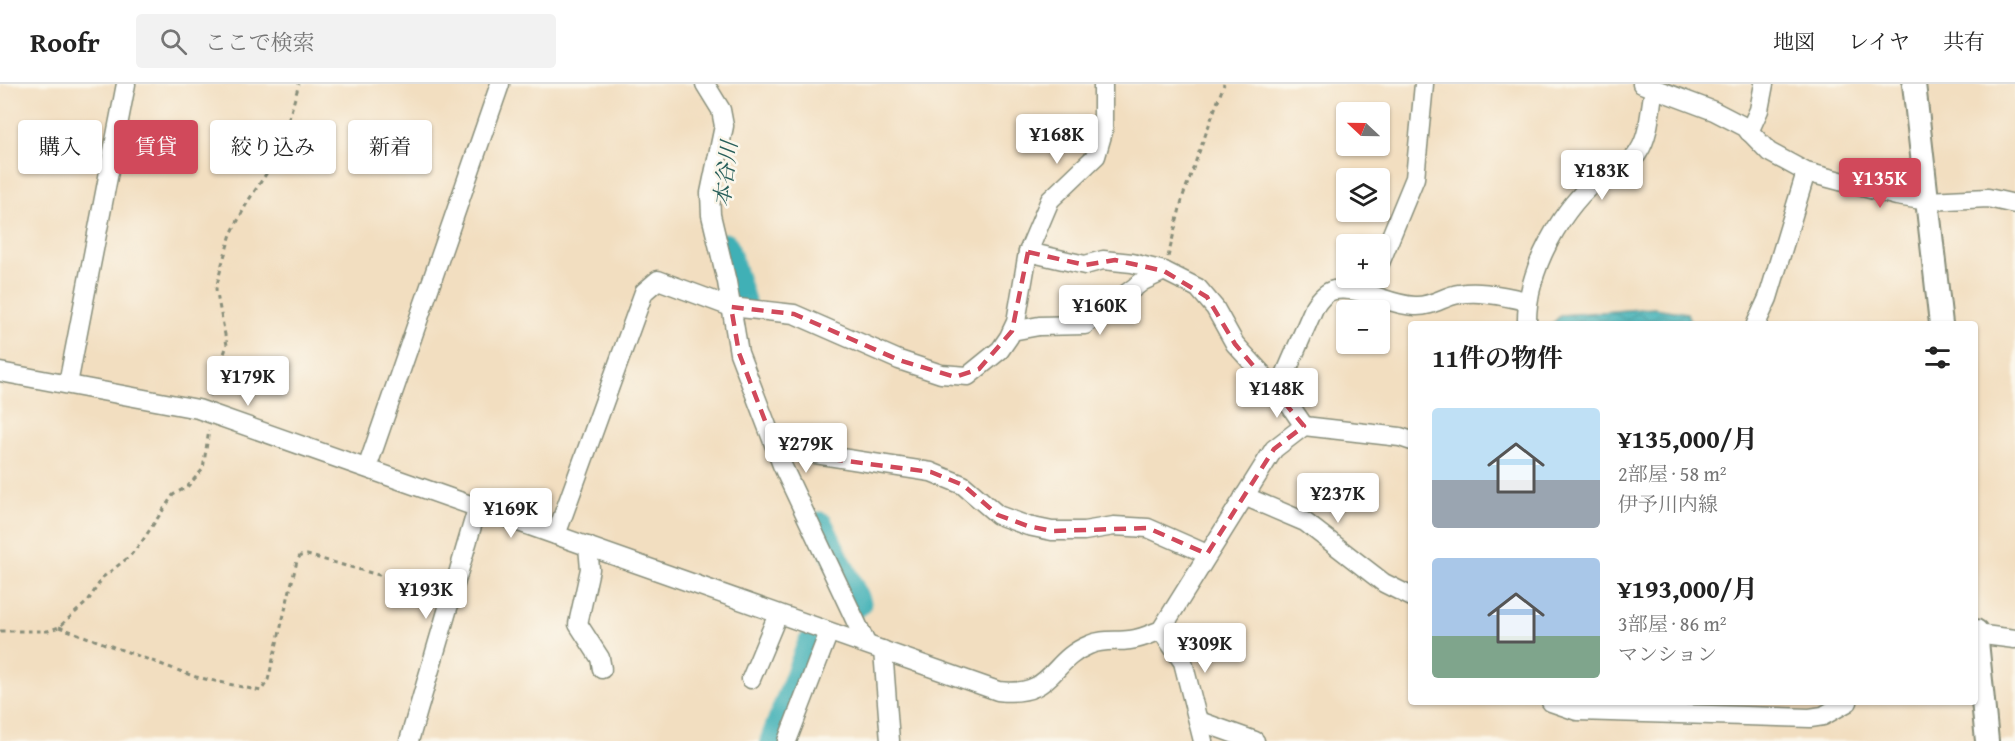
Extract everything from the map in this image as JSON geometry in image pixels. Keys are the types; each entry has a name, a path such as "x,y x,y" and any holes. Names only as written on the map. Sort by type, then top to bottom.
{"main road":[{"path":"1914,84 1941,321"},
{"path":"1978,653 1987,741"}],"street":[{"path":"68,384 126,84"},
{"path":"367,468 500,84"},
{"path":"705,84 721,110 724,126 710,193 711,215 739,353 777,452 875,646 890,741"},
{"path":"556,535 644,292 658,280 731,307 794,314 899,360 955,377 968,376 979,369 1000,350 1012,331 1016,321 1028,252 1050,200 1095,156 1103,132 1103,84"},
{"path":"1390,239 1415,178 1424,84"},
{"path":"1749,132 1759,110 1764,84"},
{"path":"1527,321 1528,301 1550,238 1569,208 1607,172 1632,161 1639,152 1644,140 1648,86 1714,111 1749,132 1769,152 1806,172 1897,196 1928,201 1988,198 2015,204"},
{"path":"1757,321 1768,298 1806,172"},
{"path":"1028,252 1085,265 1115,260 1164,271 1190,283 1207,297 1235,344 1278,391 1304,426"},
{"path":"1012,331 1039,326 1085,325 1143,281 1164,271"},
{"path":"1278,391 1314,308 1322,297 1333,290 1349,288"},
{"path":"1375,288 1394,304 1417,307 1437,303 1456,294 1471,292 1528,301"},
{"path":"0,372 208,412 477,509 875,646 998,691 1017,693 1047,681 1071,656 1088,645 1101,641 1132,640 1161,630 1274,449 1304,426 1408,440"},
{"path":"777,452 796,451 932,472 963,485 998,515 1012,522 1052,531 1084,531 1114,526 1148,528 1207,554"},
{"path":"1244,496 1305,522 1384,583 1408,595"},
{"path":"409,741 477,509"},
{"path":"588,546 590,569 578,624 600,658 602,669"},
{"path":"751,679 778,614"},
{"path":"1161,630 1183,662 1203,741"},
{"path":"786,741 829,632"},
{"path":"1978,633 2015,639"},
{"path":"1560,705 1577,711 1651,707 1810,718 1823,716 1843,705"},
{"path":"1199,721 1255,741"}],"path":[{"path":"59,627 88,601 103,577 135,550 173,495 188,486 203,470 208,412 227,345 216,289 222,264 231,234 248,201 278,156 299,84"},
{"path":"1164,271 1183,196 1224,84"},
{"path":"0,631 32,632 59,627 196,677 261,691 268,680 300,556 307,555 452,596"}],"highlighted area":[{"path":"1028,252 1085,265 1115,260 1164,271 1207,297 1235,344 1304,426 1274,449 1207,554 1148,528 1052,531 1028,526 998,515 963,485 931,472 777,452 739,353 731,307 794,314 899,360 955,377 979,369 1012,331"}],"water":[{"path":"1654,308 1687,313 1690,321 1555,321 1561,315"}],"waterway":[{"name":"本谷川","path":"725,246 742,301"},
{"name":"本谷川","path":"820,525 858,603 855,605"},
{"name":"本谷川","path":"773,741 810,645 817,637"}]}
